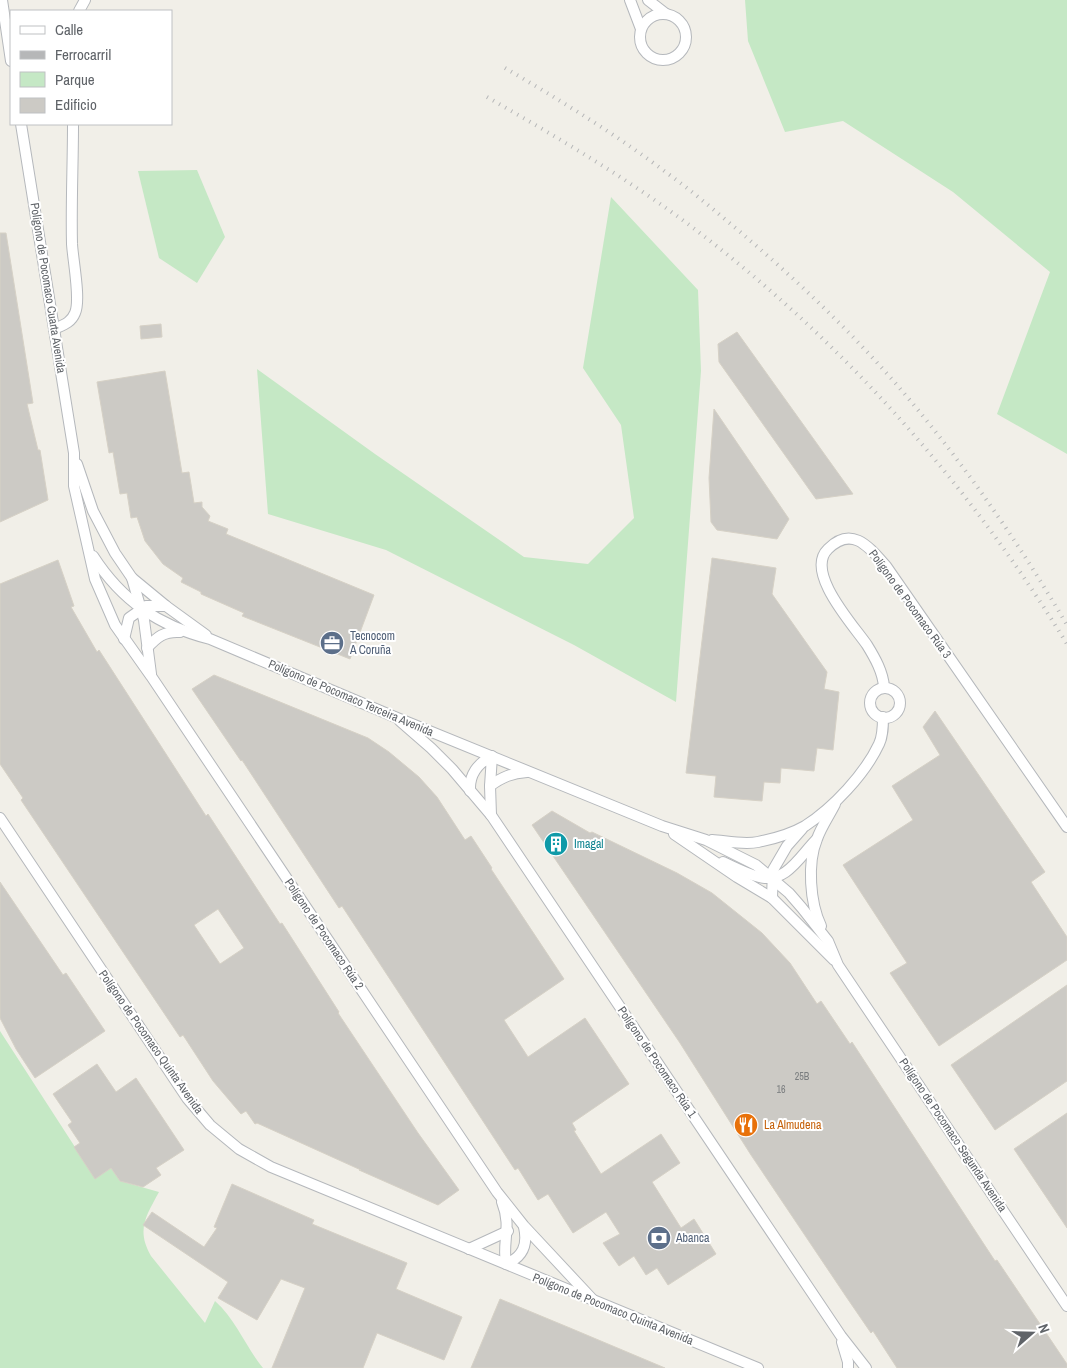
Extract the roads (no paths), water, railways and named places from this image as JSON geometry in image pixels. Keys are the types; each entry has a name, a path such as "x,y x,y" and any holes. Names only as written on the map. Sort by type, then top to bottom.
{"street":[{"path":"2,0 10,54"},
{"path":"630,0 641,29"},
{"path":"648,0 666,14 677,18 686,34 684,48 675,57 662,61 646,54 641,47 639,37 641,29 648,19 658,14 666,14"},
{"name":"Polígono de Pocomaco Cuarta Avenida","path":"21,125 74,453 93,511 115,553 132,578 141,609"},
{"path":"54,329 70,321 76,313 77,302 72,244 73,125"},
{"name":"Polígono de Pocomaco Cuarta Avenida","path":"74,453 74,486 95,579 115,626 124,639"},
{"name":"Polígono de Pocomaco Rúa 3","path":"883,718 890,717 896,712 900,704 898,696 893,690 884,687 880,669 868,647 828,589 822,576 822,563 825,552 835,542 852,538 866,545 886,566 1067,827"},
{"name":"Polígono de Pocomaco Terceira Avenida","path":"88,549 115,586 128,599 163,622 186,633"},
{"name":"Polígono de Pocomaco Terceira Avenida","path":"132,578 210,639"},
{"path":"124,639 128,618 146,606 166,606"},
{"name":"Polígono de Pocomaco Rúa 2","path":"141,609 151,676"},
{"name":"Polígono de Pocomaco Terceira Avenida","path":"147,648 158,636 170,631 210,639 662,826 706,840"},
{"name":"Polígono de Pocomaco Rúa 2","path":"124,639 151,676 497,1192 524,1226 594,1301"},
{"path":"772,898 773,870 787,846 804,826 836,801 864,769 880,743 883,718 873,712 870,704 871,696 878,689 884,687"},
{"name":"Polígono de Pocomaco Rúa 1","path":"396,717 431,748 491,815 841,1336 866,1368"},
{"path":"470,790 470,782 474,770 485,759 492,756 491,815"},
{"path":"490,786 499,779 514,773 530,772"},
{"path":"704,854 758,877 773,879 780,877 794,866 816,840 836,801"},
{"name":"Polígono de Pocomaco Quinta Avenida","path":"0,818 187,1098 210,1125 239,1149 271,1167 758,1368"},
{"name":"Polígono de Pocomaco Segunda Avenida","path":"662,826 736,877 772,898 838,964"},
{"path":"706,840 756,843 804,826"},
{"name":"Polígono de Pocomaco Segunda Avenida","path":"706,840 756,865 773,879 802,908 828,941 838,964 1067,1306"},
{"path":"816,840 812,866 812,890 816,916 828,941"},
{"name":"Polígono de Pocomaco Rúa 2","path":"497,1192 506,1212 508,1231 504,1252 506,1264"},
{"path":"506,1264 517,1260 523,1248 526,1238 524,1226"},
{"path":"469,1249 508,1231"},
{"name":"Polígono de Pocomaco Rúa 1","path":"841,1336 850,1368 857,1365 866,1368"}],"railway":[{"path":"505,68 607,131 676,180 761,250 827,311 889,375 972,479 1012,536 1067,625"},
{"path":"487,97 599,163 653,199 705,237 758,280 809,326 858,374 949,476 1030,586 1067,644"}],"place":[{"name":"Tecnocom A Coruña","path":"332,643"},
{"name":"Imagal","path":"556,844"},
{"name":"La Almudena","path":"746,1125"},
{"name":"Abanca","path":"659,1238"}]}
